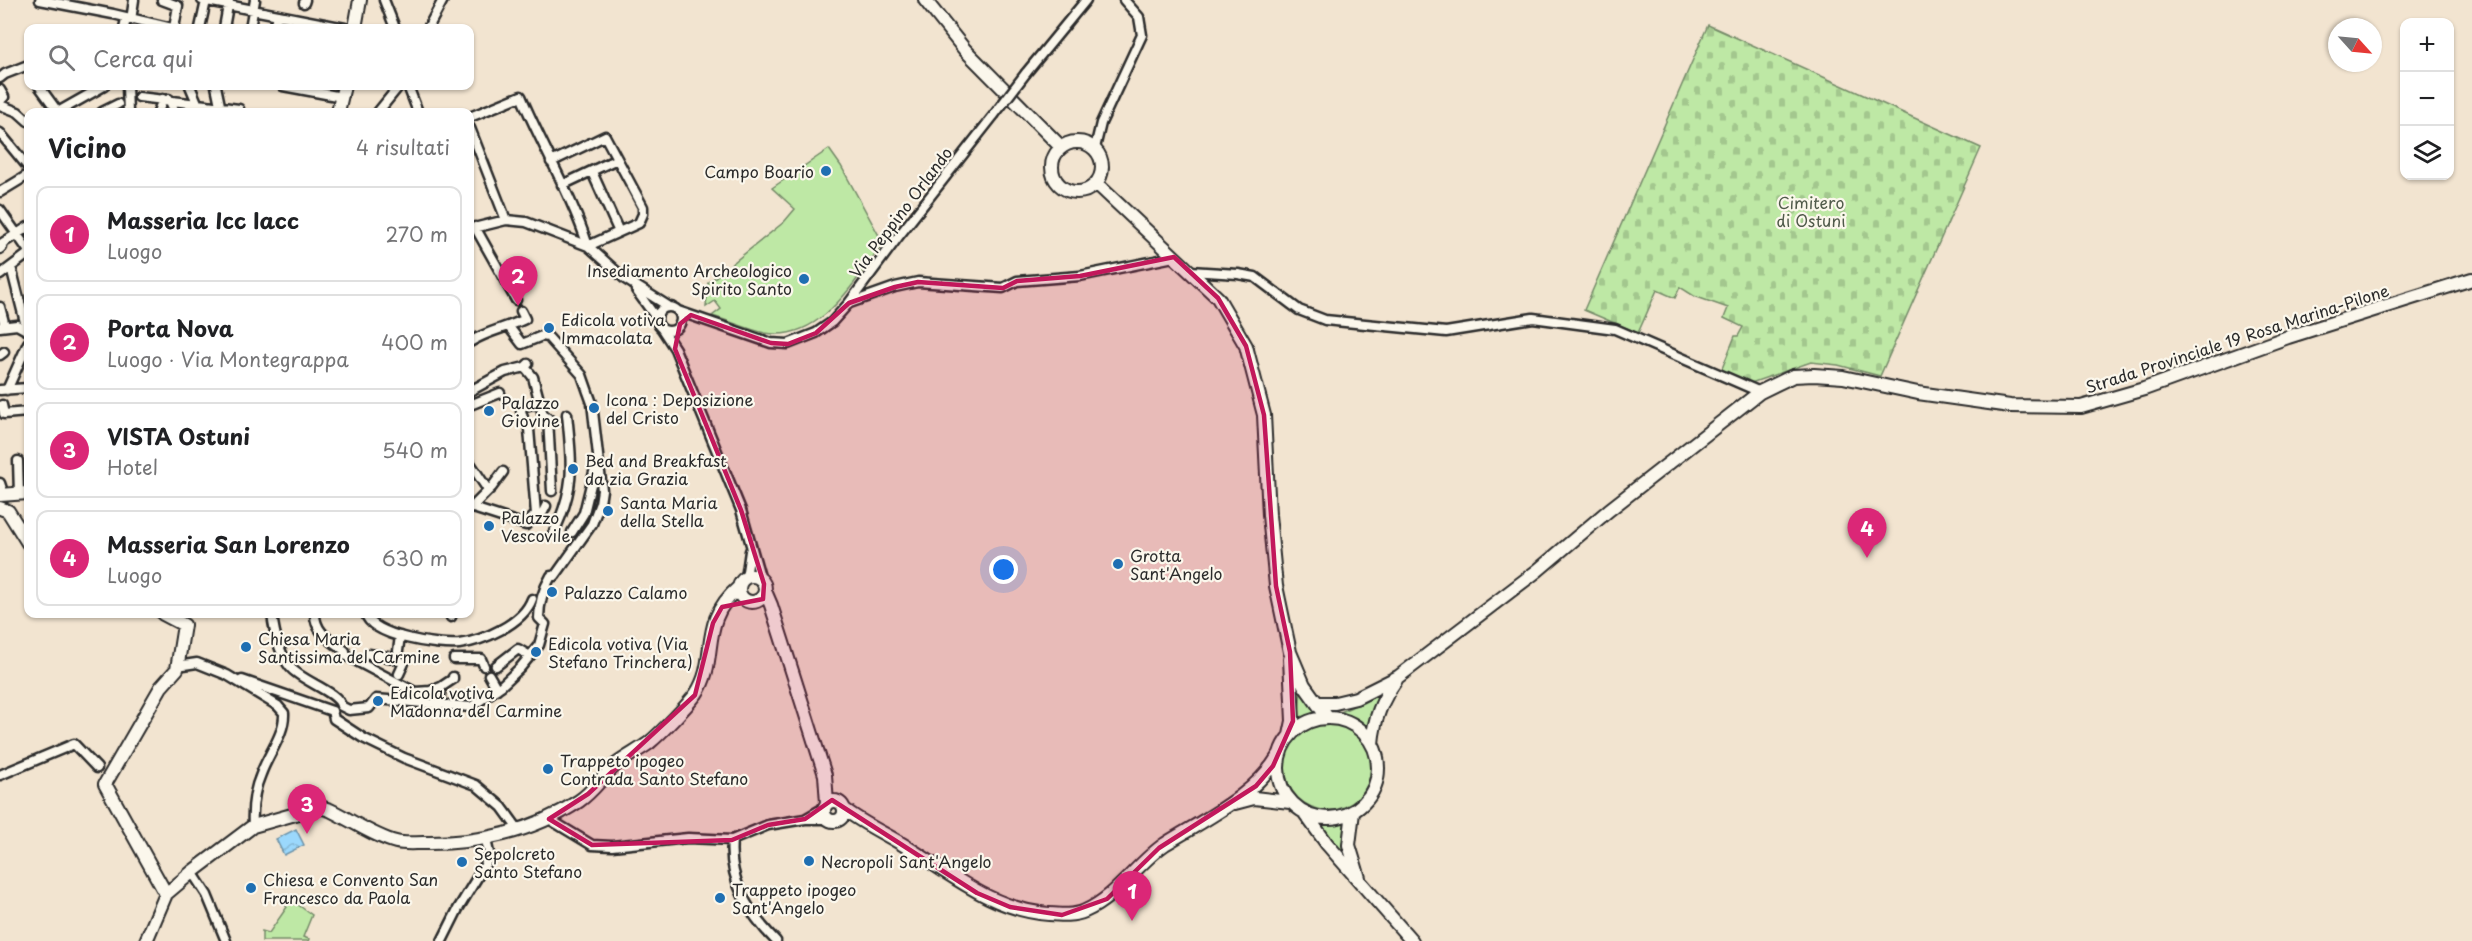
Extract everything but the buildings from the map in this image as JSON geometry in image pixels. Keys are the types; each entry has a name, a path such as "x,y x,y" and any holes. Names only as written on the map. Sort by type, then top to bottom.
{"street":[{"path":"40,0 153,24"},
{"path":"126,24 134,0"},
{"path":"162,0 178,6 174,24"},
{"path":"201,24 204,0 254,5 300,24"},
{"path":"356,24 360,0"},
{"path":"384,0 393,24"},
{"path":"430,24 443,0"},
{"path":"925,0 965,50 1061,147"},
{"name":"Via Peppino Orlando","path":"678,320 691,315 771,343 788,344 816,333 832,322 1026,73 1086,0"},
{"path":"1095,148 1101,123 1142,35 1139,17 1124,0"},
{"path":"225,24 229,2"},
{"path":"251,24 254,5"},
{"path":"275,24 277,15"},
{"path":"0,78 24,67"},
{"path":"0,90 4,97 0,103 24,117"},
{"path":"44,90 56,108"},
{"path":"65,108 97,90"},
{"path":"127,90 128,108"},
{"path":"192,90 199,108"},
{"path":"218,90 229,108"},
{"path":"381,108 396,90"},
{"path":"410,90 416,108"},
{"path":"339,108 343,91"},
{"path":"474,115 521,96 588,246"},
{"path":"139,97 196,102 225,108"},
{"path":"160,108 166,99"},
{"path":"166,99 172,108"},
{"path":"110,108 118,104"},
{"path":"0,133 24,162"},
{"path":"551,162 605,136 643,207 639,223 588,246"},
{"path":"474,138 506,220"},
{"path":"1074,142 1082,142 1095,148 1102,161 1101,177 1097,184 1082,192 1066,190 1059,185 1052,170 1052,162 1061,147 1074,142"},
{"path":"562,185 617,159"},
{"path":"592,172 619,232"},
{"path":"0,192 24,177"},
{"path":"549,819 592,845 612,846 688,838 732,840 768,825 805,819 833,810 894,839 977,893 1010,907 1036,913 1062,915 1083,912 1107,899 1159,848 1256,786 1279,755 1290,735 1293,722 1290,652 1276,586 1269,515 1264,415 1246,346 1218,298 1097,184"},
{"path":"0,210 24,245"},
{"path":"474,228 506,220 526,222 588,246 625,279 649,305 675,350 741,510 763,586 825,775 834,788 833,810"},
{"path":"0,249 1,244 24,230"},
{"path":"474,231 516,300"},
{"path":"0,274 24,256"},
{"path":"849,303 895,287 918,282 1003,288 1017,281 1080,276 1174,257"},
{"path":"11,267 24,315"},
{"path":"1190,271 1255,277 1299,310 1325,320 1446,332 1533,318 1615,329 1760,392"},
{"path":"625,279 669,306 678,320 675,350"},
{"name":"Strada Provinciale 19 Rosa Marina-Pilone","path":"1398,677 1537,571 1609,510 1760,392 1793,376 1843,377 1918,393 2010,406 2081,407 2107,401 2288,337 2472,279"},
{"path":"657,319 659,312 669,306"},
{"path":"0,307 3,326 17,325 24,328"},
{"path":"474,340 485,333 508,327 523,315"},
{"path":"662,329 669,331 678,320"},
{"path":"177,666 197,663 332,711 345,708 369,708 376,699 471,707 497,689 530,656 541,640 545,624 538,618 538,608 551,576 555,576 592,524 602,493 592,403 582,375 548,337 542,336 522,344 508,327"},
{"path":"4,390 24,351"},
{"path":"474,389 505,372 526,366 533,378 543,415 548,418 552,491"},
{"path":"4,390 24,388"},
{"path":"474,403 500,393"},
{"path":"523,418 520,406 539,403"},
{"path":"2,405 4,414 24,412"},
{"path":"552,534 563,513 572,478 567,414"},
{"path":"474,509 526,525 536,514 529,429"},
{"path":"1,489 23,493 18,461"},
{"path":"572,532 584,513 595,468 599,465"},
{"path":"474,468 488,490"},
{"path":"474,504 503,472"},
{"path":"4,509 24,537"},
{"path":"750,541 741,596 773,616"},
{"path":"146,941 166,894 253,826 320,807 386,839 399,843 431,843 486,840 549,819 588,794 615,765 650,742 695,695 702,684 706,668 713,623 724,601 752,576 763,586"},
{"path":"722,607 761,598 763,586"},
{"path":"367,618 378,628 400,636 453,644 493,634 512,623 532,599"},
{"path":"273,618 281,652 289,667 301,678 338,698 345,708"},
{"path":"316,618 317,627 322,634 345,651 345,656 415,692 430,691 441,687 453,680 453,677"},
{"path":"166,894 105,784 161,687 177,666 184,619"},
{"path":"396,655 400,636"},
{"path":"453,644 454,662 481,659 484,666"},
{"path":"496,666 518,649 530,656"},
{"path":"1290,652 1304,685 1330,717"},
{"path":"369,654 396,655 404,663 399,674"},
{"path":"226,675 278,706 284,713 285,723 260,776 252,811 253,826"},
{"path":"489,675 497,689"},
{"path":"1330,717 1356,698 1398,677"},
{"path":"1304,812 1320,818 1337,817 1353,812 1365,802 1376,781 1377,758 1372,744 1373,729 1381,702 1398,677"},
{"path":"439,704 441,687"},
{"path":"415,692 419,702"},
{"path":"1317,703 1335,703 1356,698"},
{"path":"332,711 334,719 363,738 404,758 476,785 501,807 518,829"},
{"path":"1290,735 1300,726 1313,720 1330,717 1349,722 1372,744"},
{"path":"0,775 74,744 97,768"},
{"path":"1279,755 1279,780 1281,788 1290,801 1304,812 1362,885 1412,941"},
{"path":"1222,807 1254,798 1290,801"},
{"path":"1353,812 1349,845 1362,885"},
{"path":"442,941 486,863 489,853 486,840"},
{"path":"732,840 730,852 736,885 776,941"},
{"path":"192,872 207,895 226,941"}],"highlighted area":[{"path":"1174,257 1218,298 1246,346 1264,415 1276,586 1290,652 1293,721 1273,766 1256,786 1159,848 1107,899 1062,915 1010,907 977,893 832,800 805,819 768,825 732,840 592,845 549,819 588,794 695,695 713,623 722,607 763,599 764,584 741,510 675,349 680,324 691,315 771,343 788,344 816,333 849,303 895,287 918,282 1003,288 1017,281 1080,276"}],"green space":[{"name":"Cimitero di Ostuni","path":"1708,25 1981,148 1880,376 1838,365 1811,362 1751,383 1721,371 1735,336 1738,336 1743,327 1724,318 1728,308 1694,296 1680,287 1675,298 1657,290 1638,333 1584,310"},
{"path":"829,149 841,166 883,243 834,306 820,319 803,328 785,334 765,333 712,316 721,309 715,301 706,307 708,283 784,222 795,209 772,188"},
{"path":"1301,690 1315,711 1313,717 1298,723"},
{"path":"1380,693 1370,729 1367,730 1342,715 1341,712"},
{"path":"1328,724 1344,728 1358,737 1367,751 1371,767 1367,783 1358,797 1344,806 1328,810 1312,806 1298,797 1289,783 1285,767 1289,751 1298,737 1312,728"},
{"path":"1344,822 1343,850 1338,850 1320,825"},
{"path":"290,899 312,915 303,937 309,939 308,941 262,941 262,931 269,933"}],"water":[{"path":"296,829 304,845 284,855 276,839"}],"place":[{"name":"Campo Boario","path":"826,171"},
{"name":"Insediamento Archeologico Spirito Santo","path":"804,279"},
{"name":"Porta Nova","path":"518,306"},
{"name":"Edicola votiva Immacolata","path":"549,328"},
{"name":"Icona : Deposizione del Cristo","path":"594,408"},
{"name":"Palazzo Giovine","path":"489,411"},
{"name":"Bed and Breakfast da zia Grazia","path":"573,469"},
{"name":"Santa Maria della Stella","path":"608,511"},
{"name":"Palazzo Vescovile","path":"489,526"},
{"name":"Masseria San Lorenzo","path":"1867,558"},
{"name":"Grotta Sant'Angelo","path":"1118,564"},
{"name":"Palazzo Calamo","path":"552,592"},
{"name":"Chiesa Maria Santissima del Carmine","path":"246,647"},
{"name":"Edicola votiva (Via Stefano Trinchera)","path":"536,652"},
{"name":"Edicola votiva Madonna del Carmine","path":"378,701"},
{"name":"Trappeto ipogeo Contrada Santo Stefano","path":"548,769"},
{"name":"VISTA Ostuni","path":"307,834"},
{"name":"Necropoli Sant'Angelo","path":"809,861"},
{"name":"Sepolcreto Santo Stefano","path":"462,862"},
{"name":"Chiesa e Convento San Francesco da Paola","path":"251,888"},
{"name":"Trappeto ipogeo Sant'Angelo","path":"720,898"},
{"name":"Masseria Icc Iacc","path":"1132,921"}]}
